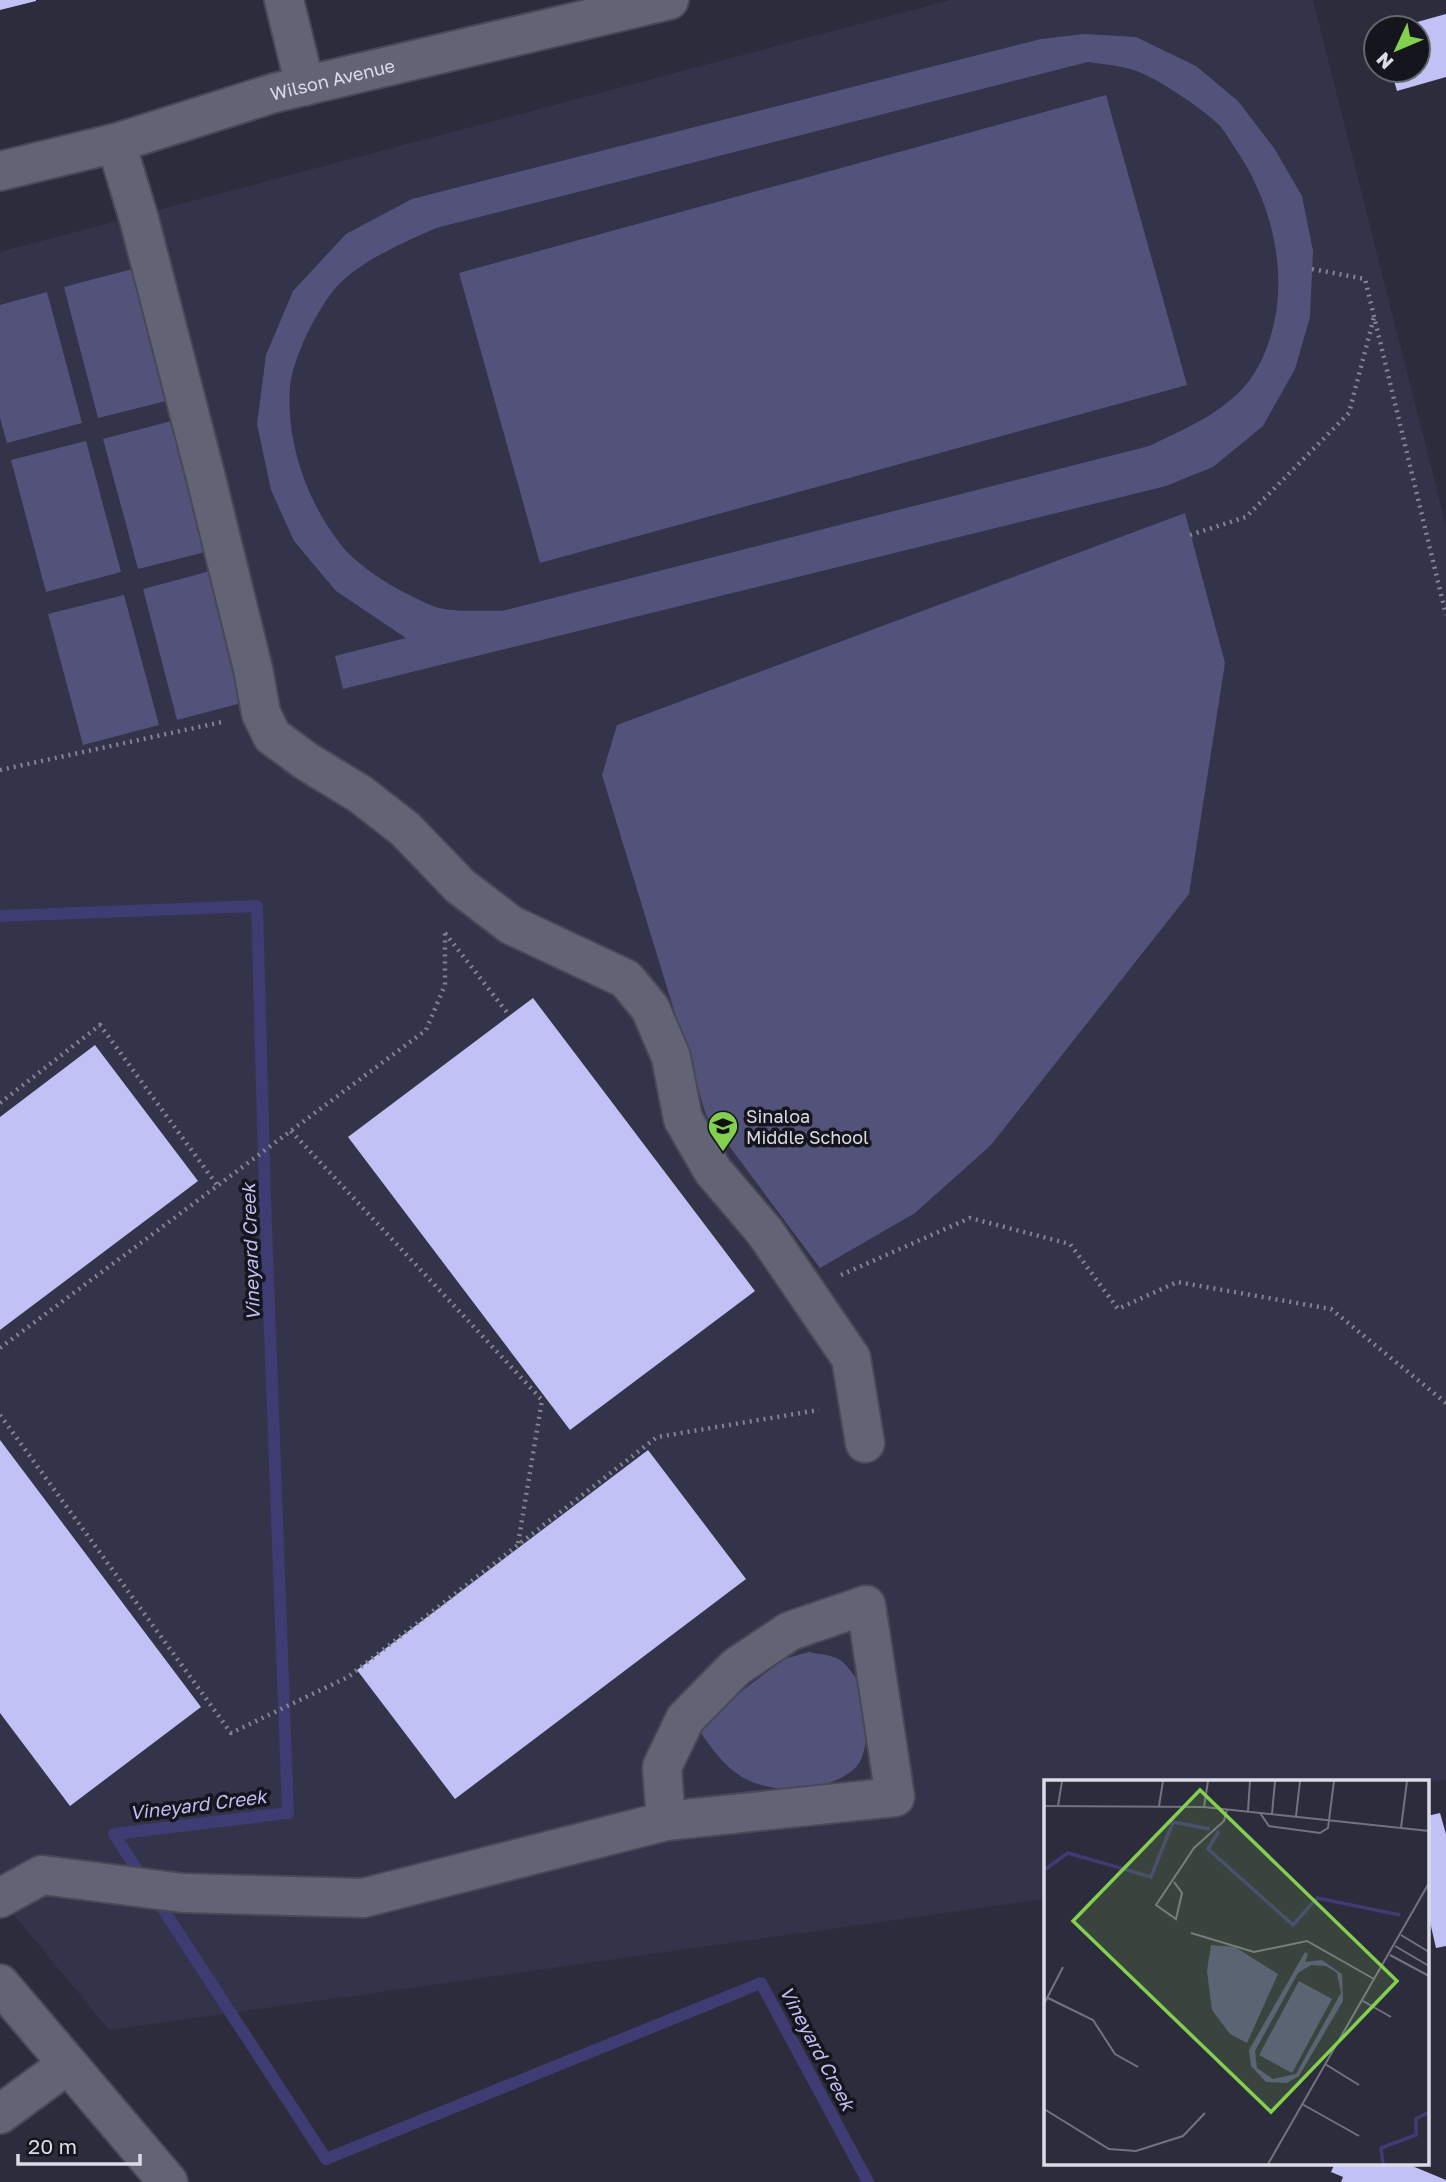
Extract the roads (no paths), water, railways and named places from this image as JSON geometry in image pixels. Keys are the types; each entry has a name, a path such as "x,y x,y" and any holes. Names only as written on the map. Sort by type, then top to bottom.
{"street":[{"path":"284,0 305,86"},
{"name":"Wilson Avenue","path":"0,171 116,142 274,93 669,0"},
{"path":"116,142 139,219 205,474 253,669 261,713 272,736 306,761 360,794 405,829 460,886 511,925 626,979 650,1009 671,1057 684,1119 713,1171 765,1232 851,1358 865,1443"},
{"path":"0,1898 42,1875 183,1893 363,1898 666,1821 895,1797 866,1605 790,1631 736,1667 685,1719 662,1767 666,1821"},
{"path":"0,1984 168,2182"},
{"path":"0,2114 67,2065"}],"waterway":[{"name":"Vineyard Creek","path":"0,916 257,906 288,1813 114,1834 145,1882"},
{"name":"Vineyard Creek","path":"155,1897 326,2159 761,1983 868,2182"}],"place":[{"name":"Sinaloa Middle School","path":"723,1153"}]}
